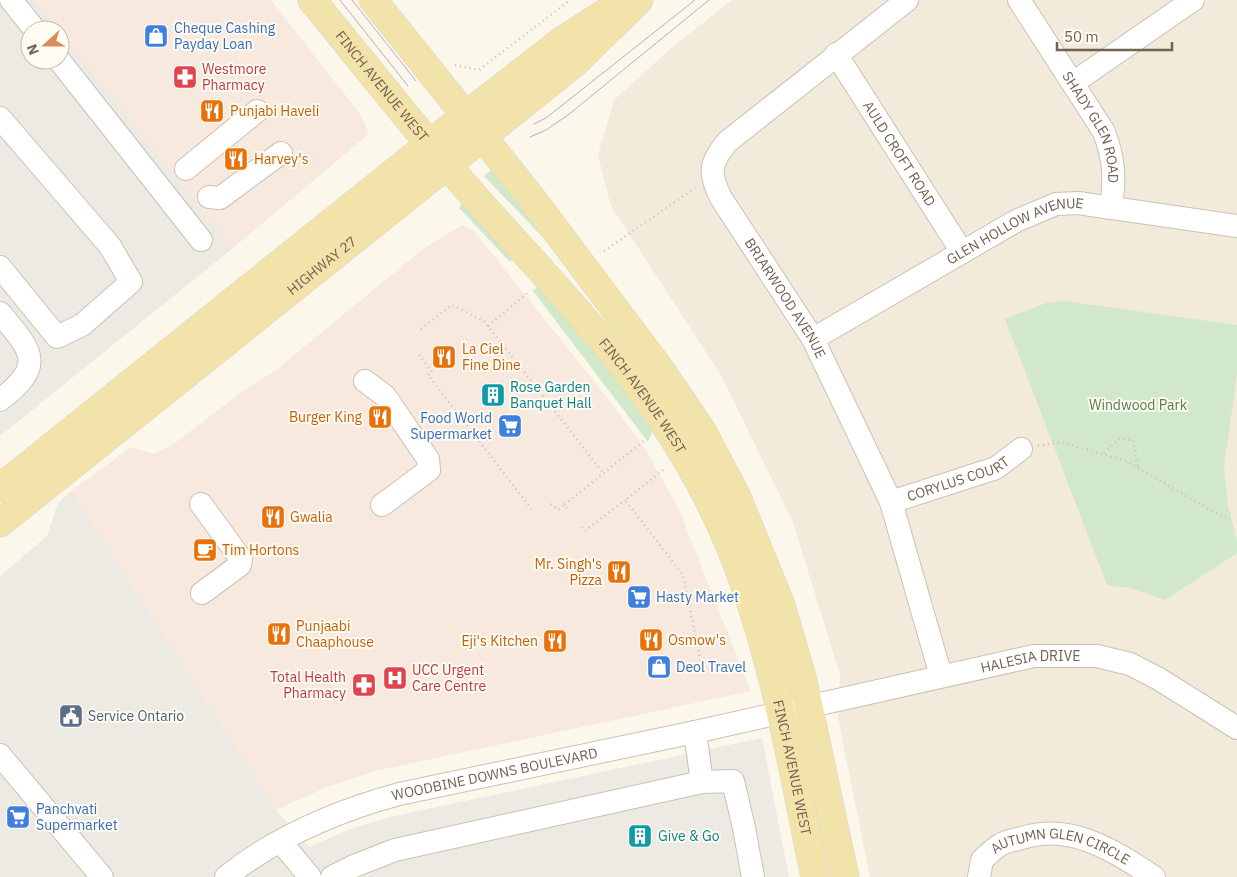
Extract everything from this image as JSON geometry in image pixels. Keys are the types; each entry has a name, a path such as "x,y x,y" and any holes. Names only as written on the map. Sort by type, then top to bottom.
{"main road":[{"name":"FINCH AVENUE WEST","path":"312,0 453,162 579,312 634,380 676,441 731,550 761,635 780,712 815,877"},
{"name":"FINCH AVENUE WEST","path":"373,0 465,116 484,137 642,345 702,431 736,495 768,570 792,638 845,877"},
{"name":"HIGHWAY 27","path":"0,488 434,140 563,40 626,0"},
{"name":"HIGHWAY 27","path":"0,523 576,62 639,0"},
{"name":"FINCH AVENUE WEST","path":"453,162 599,306 642,345"},
{"path":"676,441 702,431"}],"street":[{"path":"12,0 27,20"},
{"name":"BRIARWOOD AVENUE","path":"907,0 836,54 727,142 714,159 712,176 721,198 813,339 890,502 941,676"},
{"name":"SHADY GLEN ROAD","path":"1019,0 1104,132 1111,151 1115,180 1110,208"},
{"path":"1073,83 1193,0"},
{"name":"AULD CROFT ROAD","path":"836,54 962,252"},
{"path":"67,70 202,240"},
{"path":"186,169 256,111"},
{"path":"0,118 110,246 131,282 82,325 57,337 0,267"},
{"path":"209,197 220,198 281,153"},
{"name":"GLEN HOLLOW AVENUE","path":"813,339 1016,221 1056,204 1078,203 1237,226"},
{"path":"0,312 18,335 30,355 30,371 13,390 0,400"},
{"path":"365,381 385,396 428,459 429,470 382,505"},
{"name":"CORYLUS COURT","path":"890,502 996,468 1021,449"},
{"path":"200,504 241,560 240,565 202,593"},
{"name":"HALESIA DRIVE","path":"780,712 1034,656 1067,655 1115,659 1130,664 1159,678 1237,728"},
{"name":"WOODBINE DOWNS BOULEVARD","path":"226,877 306,826 356,806 399,794 695,732 780,712"},
{"path":"695,732 702,782"},
{"path":"0,755 102,877"},
{"path":"332,877 395,850 702,782 732,782 753,877"},
{"name":"AUTUMN GLEN CIRCLE","path":"979,877 982,860 1001,844 1032,834 1056,832 1083,838 1113,850 1154,877"},
{"path":"281,842 310,877"}],"path":[{"path":"455,65 479,70 570,0"},
{"path":"604,251 695,188"},
{"path":"488,326 530,292"},
{"path":"421,329 452,305 469,312 488,326 604,474"},
{"path":"419,355 432,372 428,375 533,511"},
{"path":"1104,453 1119,439 1133,440 1138,468"},
{"path":"551,504 558,510 645,440"},
{"path":"1021,449 1061,442 1104,453 1138,468 1219,515 1226,516"},
{"path":"582,527 585,531 663,470"},
{"path":"625,500 683,575 702,668 691,670"},
{"path":"564,505 567,508"}],"shaded area":[{"path":"0,0 35,0 51,20 20,20 20,70 70,70 70,44 233,248 0,436"},
{"path":"35,0 271,0 360,114 369,134 233,248 70,44 70,20 51,20"},
{"path":"732,0 1237,0 1237,877 870,877 838,719 840,675 793,522 721,375 611,206 598,155 614,100 669,50"},
{"path":"462,225 474,231 602,391 644,447 679,510 751,691 375,771 327,787 276,810 71,491 131,447 154,454 171,446 246,389 276,370 423,249"},
{"path":"71,491 276,810 309,847 350,829 395,816 762,738 789,877 0,877 0,576 47,536 56,508 61,500"}],"green space":[{"path":"494,167 575,271 484,176"},
{"path":"462,203 517,256 510,262 459,208"},
{"path":"542,284 569,314 653,430 648,442 533,291"},
{"name":"Windwood Park","path":"1064,301 1237,325 1237,373 1224,467 1228,506 1237,542 1237,553 1165,600 1130,588 1107,585 1005,319 1046,303"}],"tram line":[{"path":"340,0 408,86"},
{"path":"352,0 416,81"},
{"path":"534,124 546,118 695,0"},
{"path":"530,137 546,130 568,115 709,0"}],"place":[{"name":"Cheque Cashing Payday Loan","path":"156,36"},
{"name":"Westmore Pharmacy","path":"185,77"},
{"name":"Punjabi Haveli","path":"212,111"},
{"name":"Harvey's","path":"236,159"},
{"name":"La Ciel Fine Dine","path":"444,357"},
{"name":"Rose Garden Banquet Hall","path":"493,395"},
{"name":"Burger King","path":"380,417"},
{"name":"Food World Supermarket","path":"510,426"},
{"name":"Gwalia","path":"273,517"},
{"name":"Tim Hortons","path":"205,550"},
{"name":"Mr. Singh's Pizza","path":"619,572"},
{"name":"Hasty Market","path":"639,597"},
{"name":"Punjaabi Chaaphouse","path":"279,634"},
{"name":"Osmow's","path":"651,640"},
{"name":"Eji's Kitchen","path":"555,641"},
{"name":"Deol Travel","path":"659,667"},
{"name":"UCC Urgent Care Centre","path":"395,678"},
{"name":"Total Health Pharmacy","path":"364,685"},
{"name":"Service Ontario","path":"71,716"},
{"name":"Panchvati Supermarket","path":"18,817"},
{"name":"Give & Go","path":"640,836"}]}
